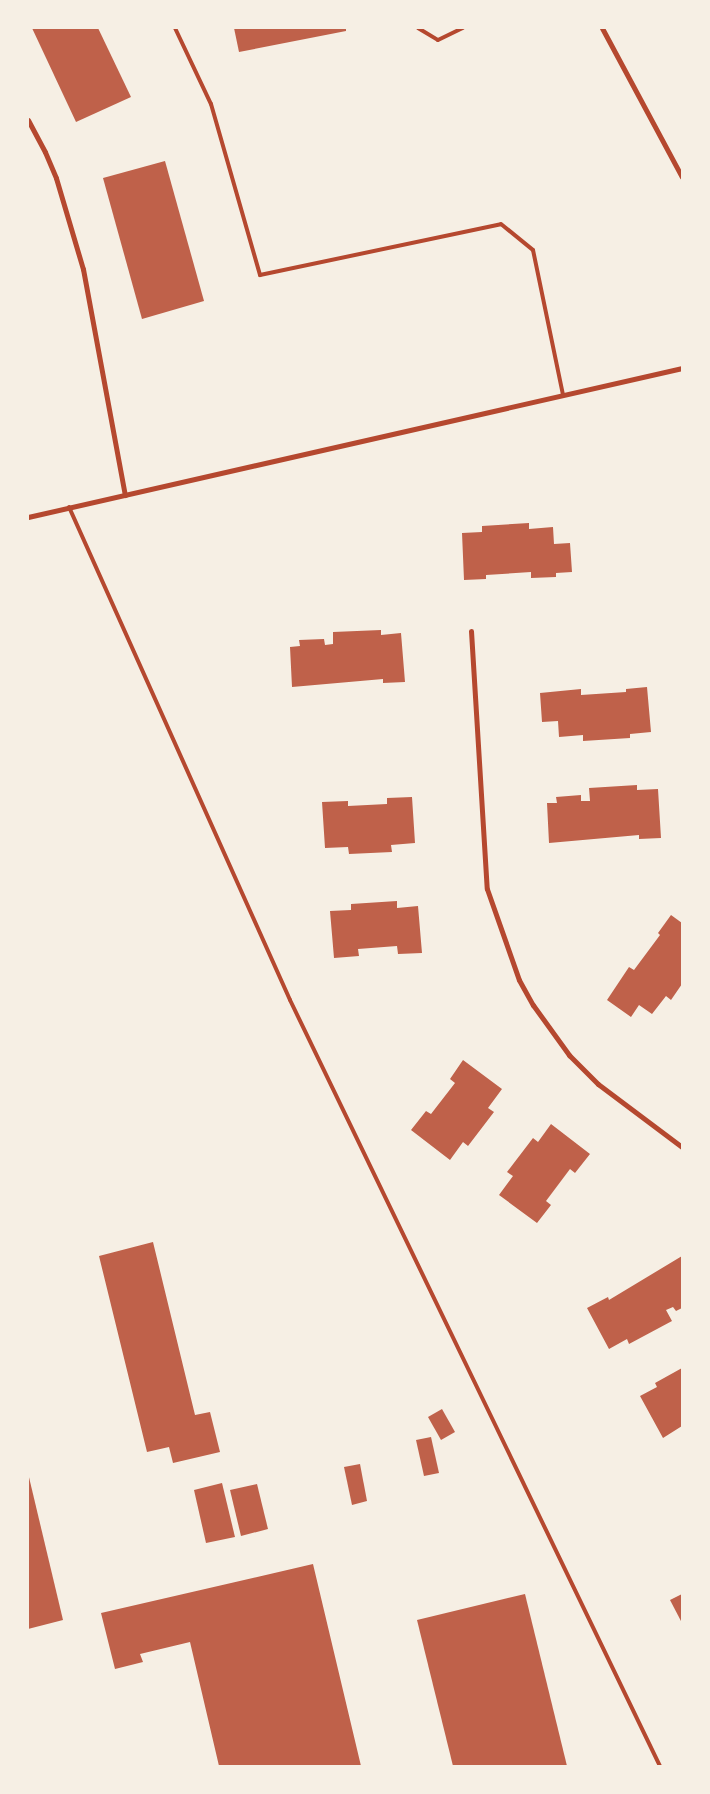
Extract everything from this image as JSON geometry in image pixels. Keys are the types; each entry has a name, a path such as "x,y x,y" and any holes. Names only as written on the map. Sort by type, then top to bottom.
{"street":[{"path":"602,28 682,177"},
{"path":"28,120 56,178 83,269 125,495"},
{"path":"28,517 682,368"},
{"path":"471,632 486,889 519,980 533,1005 569,1055 598,1084 682,1147"}],"lane":[{"path":"175,28 212,104 260,275 501,224 533,250 563,395"},
{"path":"418,28 438,40 462,28"},
{"path":"69,507 290,1000 660,1766"}],"building":[{"path":"32,28 98,28 131,97 76,122"},
{"path":"234,28 346,28 346,31 239,52"},
{"path":"165,161 204,301 142,319 103,178"},
{"path":"529,523 529,529 553,527 554,544 570,543 572,572 556,573 556,577 531,578 531,572 486,575 486,579 464,580 462,533 482,532 482,526"},
{"path":"381,630 381,635 401,633 405,682 383,683 383,679 292,687 290,647 300,646 299,640 324,639 325,645 333,644 333,632"},
{"path":"647,687 651,732 630,734 630,738 583,741 583,735 559,737 558,721 542,722 540,693 581,689 581,695 626,692 626,689"},
{"path":"637,785 637,790 658,789 661,838 639,839 639,835 549,843 547,803 557,803 556,797 581,795 581,801 590,801 589,788"},
{"path":"412,797 415,843 391,845 392,852 349,854 348,847 325,848 322,802 348,801 348,806 387,804 387,798"},
{"path":"397,901 397,908 418,906 422,953 398,954 397,946 358,949 359,956 334,958 330,911 351,910 351,904"},
{"path":"671,915 682,923 682,984 671,1000 666,996 652,1014 639,1005 631,1017 607,1000 629,967 634,970 660,935 658,933"},
{"path":"463,1060 502,1089 488,1108 494,1112 468,1146 463,1142 450,1160 411,1130 426,1111 431,1114 455,1083 450,1079"},
{"path":"551,1124 590,1154 575,1173 570,1169 546,1201 551,1205 537,1223 499,1195 513,1176 507,1172 533,1138 538,1142"},
{"path":"153,1242 195,1415 210,1412 220,1452 173,1463 169,1447 147,1452 99,1256"},
{"path":"682,1256 682,1308 676,1311 673,1307 666,1310 672,1321 629,1344 627,1339 609,1349 587,1308 608,1297 609,1300"},
{"path":"682,1368 682,1426 663,1438 640,1396 657,1387 655,1383"},
{"path":"442,1409 455,1432 441,1440 428,1417"},
{"path":"431,1437 439,1473 424,1476 416,1440"},
{"path":"360,1464 367,1501 352,1505 344,1467"},
{"path":"28,1473 63,1620 28,1629"},
{"path":"222,1483 235,1537 206,1543 194,1490"},
{"path":"257,1484 268,1529 241,1536 230,1490"},
{"path":"313,1564 361,1766 219,1766 190,1642 140,1654 143,1662 115,1669 101,1613"},
{"path":"525,1594 567,1766 453,1766 417,1620"},
{"path":"682,1594 682,1623 670,1600"}]}
